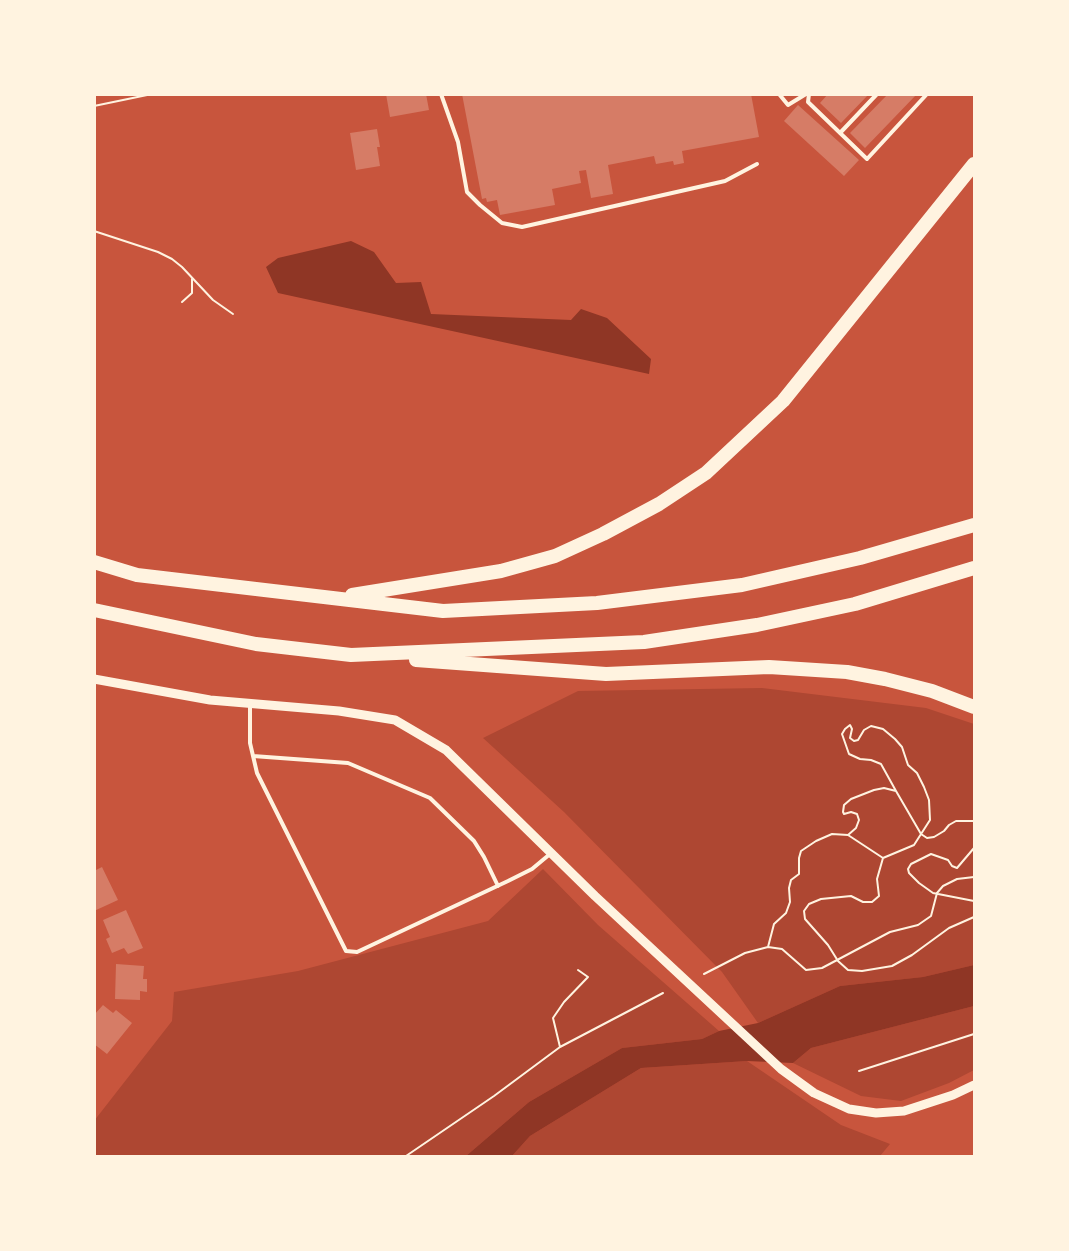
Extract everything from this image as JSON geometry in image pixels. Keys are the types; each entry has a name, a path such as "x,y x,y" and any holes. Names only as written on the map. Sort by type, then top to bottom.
{"highway":[{"path":"335,597 501,571 555,556 660,504 706,473 783,400 975,164"},
{"path":"94,562 137,574 443,611 597,603 742,585 860,558 975,525"},
{"path":"351,655 644,642 757,626 855,604 975,568"},
{"path":"94,610 256,644 351,655 606,674 769,667 847,672 885,679 975,706"}],"street":[{"path":"94,679 210,700 339,711 394,720 446,750 551,853 781,1069 814,1094 849,1109 876,1113 904,1111 953,1095 975,1085"}],"lane":[{"path":"441,94 458,142 467,192 502,223 522,227 725,181 757,164"},
{"path":"779,94 788,105 807,94 808,102 867,159 927,94"},
{"path":"840,133 877,94"},
{"path":"250,703 250,742 257,773 346,951 357,952 498,886 532,869 551,853"},
{"path":"253,756 348,763 430,798 480,848 498,886"}],"path":[{"path":"94,106 152,94"},
{"path":"94,231 158,252 182,267 213,300 233,314"},
{"path":"182,302 192,293 192,279"},
{"path":"883,858 914,845 921,834 930,820 929,800 917,773 908,765 902,747 883,729 871,726 864,729 858,740 854,741 850,738 852,729 850,725 842,734 849,754 881,764 921,834 934,837 956,820 975,821"},
{"path":"848,835 856,828 859,820 857,814 851,812 844,814 844,804 874,790 884,788 896,790"},
{"path":"768,947 774,924 786,913 790,902 789,888 791,880 799,874 801,851 832,834 848,835 883,858"},
{"path":"975,848 957,868 952,866 948,860 931,855 911,864 908,869 919,883 933,893 975,901"},
{"path":"883,858 877,879 879,896 872,902 863,902 851,896 820,899 809,904 804,910 805,919 828,945 838,961 848,970 862,971 892,966 912,955 949,928 975,917"},
{"path":"704,974 746,953 768,947 782,949 806,970 822,968 890,932 918,925 931,916 937,893 943,886 957,879 975,877"},
{"path":"560,1047 553,1018 564,1002 588,977 578,970"},
{"path":"406,1156 494,1096 560,1047 663,993"},
{"path":"859,1071 975,1034"}],"shaded area":[{"path":"351,241 374,252 396,283 421,282 431,314 571,320 581,309 607,318 651,359 649,374 278,293 266,267 278,258"},
{"path":"762,688 926,708 974,724 974,965 923,977 840,986 758,1023 722,972 564,812 483,738 578,691"},
{"path":"543,869 598,925 719,1031 702,1039 622,1048 529,1102 466,1156 95,1156 94,1121 172,1021 174,992 298,971 488,921"},
{"path":"974,965 974,1006 811,1048 793,1063 747,1061 641,1068 530,1136 512,1156 466,1156 529,1102 622,1048 702,1039 719,1031 758,1023 840,986 923,977"},
{"path":"974,1006 974,1070 949,1083 901,1101 861,1096 793,1063 811,1048"},
{"path":"747,1061 841,1125 890,1144 880,1156 512,1156 530,1136 641,1068"}],"building":[{"path":"386,94 426,94 429,110 390,117"},
{"path":"462,94 751,94 759,137 682,151 684,163 674,165 673,161 656,164 654,156 608,165 613,194 591,198 586,170 579,171 581,183 552,189 555,205 500,215 497,200 487,202 486,198 482,199"},
{"path":"828,94 869,94 841,123 820,103"},
{"path":"888,94 917,94 865,148 850,133"},
{"path":"798,105 859,160 844,176 784,121"},
{"path":"377,129 380,166 356,170 350,133"},
{"path":"102,867 118,900 94,911 94,871"},
{"path":"126,910 143,948 128,954 124,948 112,953 106,939 110,937 103,920"},
{"path":"116,964 144,966 143,979 147,979 147,992 140,991 140,1000 115,999"},
{"path":"103,1005 113,1013 116,1010 132,1023 107,1054 94,1044 94,1015"}]}
